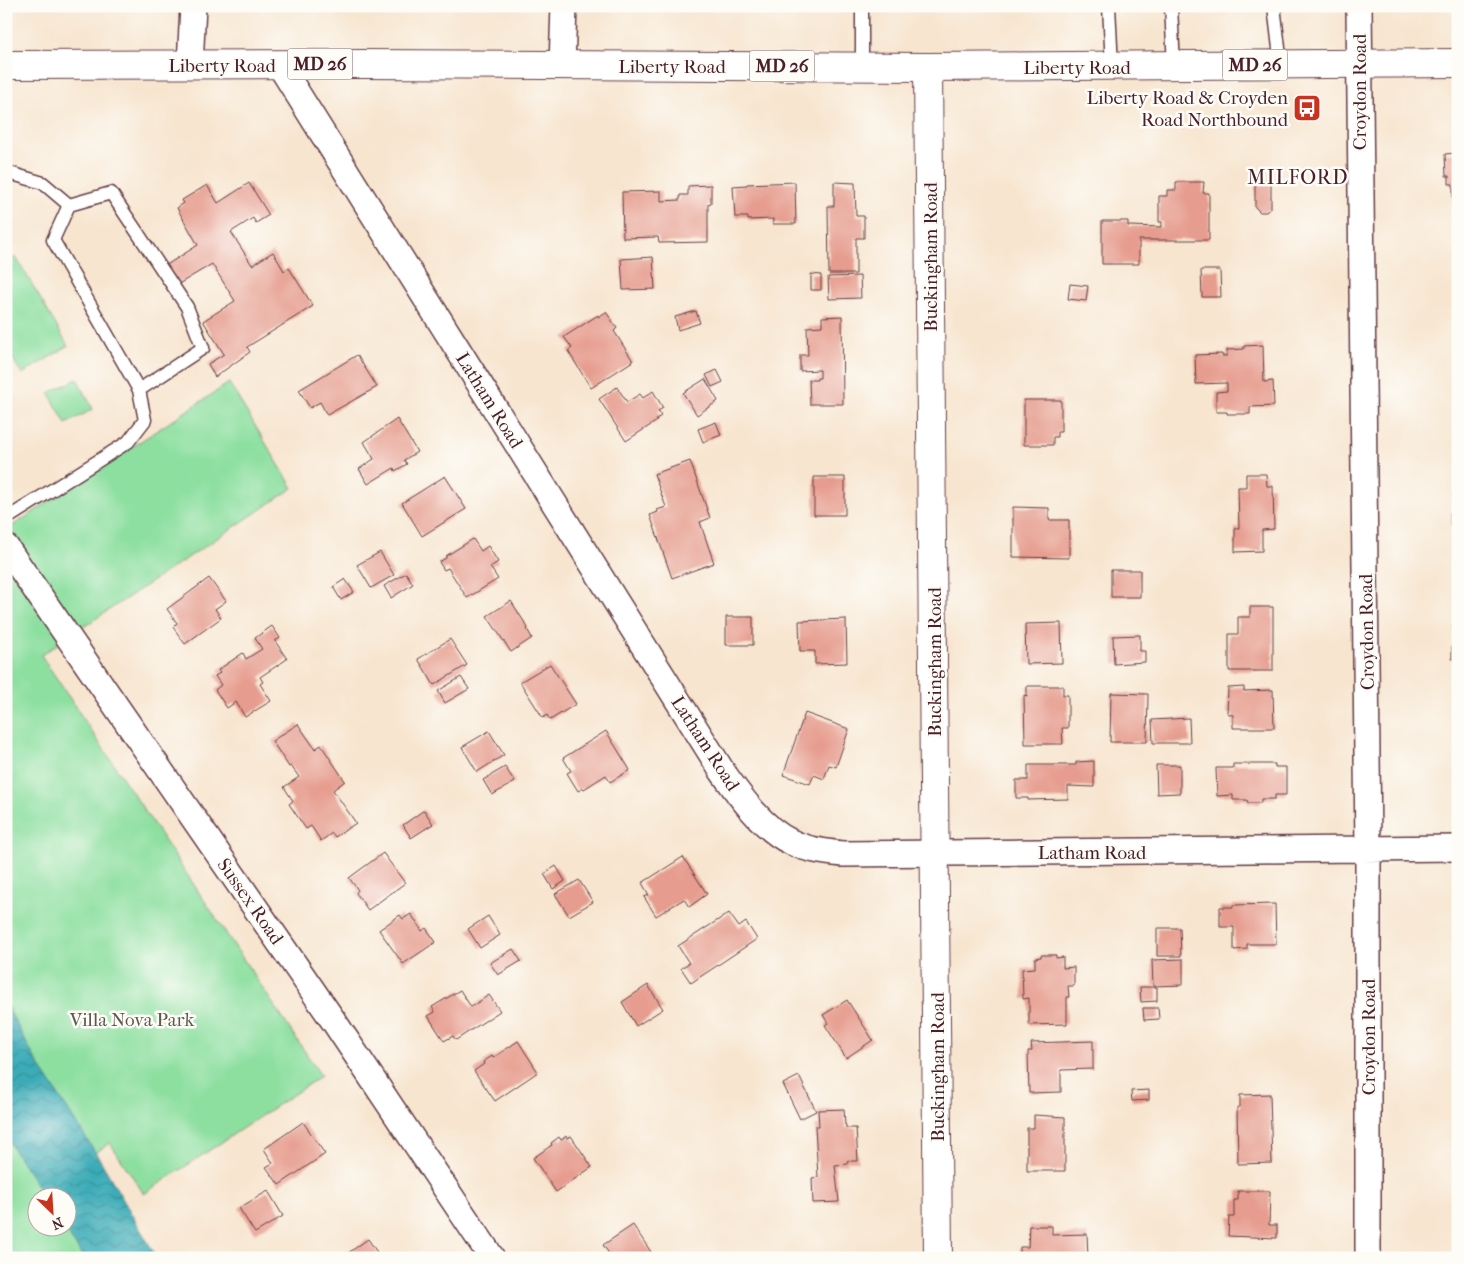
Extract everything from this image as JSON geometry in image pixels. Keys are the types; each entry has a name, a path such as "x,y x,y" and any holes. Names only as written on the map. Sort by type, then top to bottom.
{"main road":[{"name":"Liberty Road","path":"6,65 1112,67 1458,63"},
{"name":"Buckingham Road","path":"928,67 938,1258"}],"street":[{"path":"190,65 193,6"},
{"path":"562,66 564,6"},
{"name":"Croydon Road","path":"1359,6 1358,64 1368,849 1368,1258"},
{"name":"Latham Road","path":"279,64 736,790 754,813 790,842 810,849 843,854 1458,848"},
{"name":"Sussex Road","path":"6,546 335,1023 492,1258"}],"lane":[{"path":"862,6 862,67"},
{"path":"1109,6 1112,67"},
{"path":"1171,6 1174,66"},
{"path":"1274,6 1281,65"},
{"path":"6,172 43,183 69,205"},
{"path":"6,519 128,442 144,420 139,390 53,240 69,205 111,193 186,308 203,348 139,390"}],"green space":[{"path":"16,257 68,346 22,374 6,348 6,262"},
{"path":"77,379 93,409 66,424 49,393"},
{"name":"Villa Nova Park","path":"229,383 293,488 41,655 321,1076 144,1194 110,1143 46,1186 28,1186 28,1236 69,1236 84,1258 6,1258 6,530"}],"water":[{"path":"6,1004 35,1059 99,1158 157,1258 84,1258 69,1236 78,1236 78,1186 37,1186 6,1135"}],"building":[{"path":"1458,153 1458,205 1453,205 1453,184 1449,184 1449,176 1446,176 1445,154"},
{"path":"1259,181 1267,181 1271,185 1271,208 1266,212 1260,212 1255,207 1255,185"},
{"path":"795,182 796,224 773,224 773,219 748,220 748,217 735,217 733,186"},
{"path":"834,182 855,183 856,216 864,216 864,238 856,238 856,274 829,274 828,206 834,206"},
{"path":"1176,182 1204,182 1203,193 1209,193 1209,240 1139,240 1139,264 1102,264 1102,221 1128,221 1128,226 1162,227 1162,222 1159,222 1159,196 1167,196 1167,190 1176,190"},
{"path":"249,183 269,215 256,223 253,218 231,232 252,265 273,252 284,271 289,268 313,306 247,347 250,352 215,377 208,364 224,354 203,321 235,301 212,264 177,285 165,266 198,245 177,208 184,203 182,200 207,185 218,203"},
{"path":"711,185 711,203 708,204 708,242 659,243 658,237 623,238 622,192 661,191 661,201 680,200 680,195 688,195 688,186"},
{"path":"653,257 655,289 623,290 621,259"},
{"path":"1201,270 1220,270 1221,297 1202,297"},
{"path":"811,274 821,275 821,290 811,290"},
{"path":"860,276 861,298 829,299 828,277"},
{"path":"1070,284 1088,286 1086,301 1068,299"},
{"path":"696,311 700,323 678,330 675,317"},
{"path":"606,312 617,328 614,331 633,361 591,388 568,351 572,348 564,337 598,315 598,317"},
{"path":"842,316 843,404 810,404 809,380 820,378 820,370 800,371 800,355 808,355 807,327 822,326 822,317"},
{"path":"1454,328 1458,328 1458,366 1455,366"},
{"path":"1263,345 1264,382 1273,381 1274,406 1250,407 1250,414 1216,412 1216,392 1227,391 1227,383 1196,384 1195,355 1222,354 1222,356 1227,356 1227,350 1244,349 1244,346"},
{"path":"357,355 377,387 327,415 320,402 310,408 299,390"},
{"path":"717,370 723,382 712,387 706,375"},
{"path":"705,379 718,401 697,415 683,393"},
{"path":"617,387 627,402 640,394 643,398 653,391 663,408 658,411 661,416 656,419 657,421 626,441 599,399"},
{"path":"1455,393 1458,393 1458,436 1455,436"},
{"path":"1024,400 1061,400 1061,432 1057,432 1057,437 1053,437 1053,445 1024,445"},
{"path":"397,419 417,452 404,460 407,464 395,471 394,468 368,484 359,469 374,459 364,442"},
{"path":"716,422 721,435 703,442 698,429"},
{"path":"690,461 710,518 700,522 714,563 672,578 650,515 666,507 654,474"},
{"path":"1246,474 1266,474 1267,486 1273,486 1274,529 1262,530 1262,551 1235,552 1235,528 1239,528 1238,487 1246,487"},
{"path":"445,476 466,509 422,536 402,503"},
{"path":"814,477 845,477 845,515 814,515"},
{"path":"1453,494 1458,494 1458,544 1454,544 1454,526 1451,525 1451,512 1454,512"},
{"path":"1013,507 1049,508 1049,520 1069,520 1069,558 1013,557"},
{"path":"473,539 481,551 488,546 498,562 490,567 498,579 467,598 448,568 444,570 439,562"},
{"path":"380,552 394,575 371,588 357,565"},
{"path":"1111,570 1140,570 1140,597 1111,597"},
{"path":"406,573 413,584 391,598 384,586"},
{"path":"209,578 226,601 215,609 221,618 185,644 173,627 177,623 167,609"},
{"path":"345,579 354,592 341,600 333,587"},
{"path":"511,601 532,638 511,652 487,616"},
{"path":"1250,607 1273,607 1273,671 1229,671 1229,634 1238,634 1238,617 1250,617"},
{"path":"726,617 753,617 753,645 726,645"},
{"path":"846,619 847,663 815,664 815,651 800,651 799,621"},
{"path":"1061,623 1062,663 1026,664 1025,624"},
{"path":"1458,624 1458,658 1452,659 1452,646 1455,645 1454,625"},
{"path":"272,626 280,638 275,641 287,659 260,677 263,682 260,684 271,701 245,717 236,702 227,708 215,690 221,685 215,676 220,673 218,670 243,653 246,659 262,649 255,638"},
{"path":"1140,635 1140,651 1145,651 1145,662 1114,664 1113,636"},
{"path":"450,639 467,665 434,685 418,659"},
{"path":"550,664 576,704 550,720 547,715 543,718 520,682"},
{"path":"461,677 469,689 445,703 438,691"},
{"path":"1027,686 1063,686 1063,695 1068,695 1068,728 1062,728 1063,744 1025,744 1024,695 1027,696"},
{"path":"1244,687 1244,691 1273,690 1274,728 1233,728 1233,715 1227,713 1228,688"},
{"path":"1111,693 1148,694 1147,742 1110,742"},
{"path":"1455,698 1458,698 1458,734 1456,734"},
{"path":"805,713 849,729 836,767 829,765 824,779 814,775 810,784 783,775"},
{"path":"1189,718 1190,743 1153,743 1152,720"},
{"path":"298,724 315,749 321,745 345,781 333,790 356,823 335,837 332,833 321,841 311,826 306,829 289,804 293,801 284,787 299,777 291,766 289,767 272,741"},
{"path":"489,731 504,755 477,772 462,747"},
{"path":"606,731 630,770 610,782 606,775 578,791 567,773 571,771 563,758"},
{"path":"1094,761 1094,787 1068,786 1068,799 1028,800 1028,798 1016,798 1016,780 1028,780 1028,765 1076,765 1076,762"},
{"path":"1233,764 1275,764 1275,767 1286,767 1286,795 1275,795 1275,799 1261,799 1261,803 1233,800 1233,795 1217,796 1216,768 1233,768"},
{"path":"1156,765 1180,765 1180,793 1157,794"},
{"path":"505,767 515,782 492,795 483,780"},
{"path":"424,810 433,824 411,838 403,825"},
{"path":"383,853 405,883 368,910 356,893 358,890 349,878"},
{"path":"683,857 707,894 689,907 684,899 656,916 644,897 649,895 642,883"},
{"path":"556,866 565,881 553,889 544,874"},
{"path":"579,880 593,902 569,916 555,894"},
{"path":"1275,904 1276,944 1247,944 1247,949 1234,950 1234,927 1220,927 1220,907"},
{"path":"729,913 739,927 746,922 757,939 691,983 681,968 689,963 678,946"},
{"path":"411,914 422,931 426,928 436,942 403,964 379,930 400,915 403,919"},
{"path":"488,916 500,935 480,948 468,929"},
{"path":"1157,928 1180,928 1181,956 1157,956"},
{"path":"513,949 521,961 498,975 490,963"},
{"path":"1041,955 1056,955 1056,958 1063,957 1063,968 1074,967 1074,986 1068,986 1067,1024 1029,1025 1029,998 1023,999 1022,969 1035,968 1035,958 1041,957"},
{"path":"1183,959 1183,985 1153,986 1152,960"},
{"path":"648,985 663,1009 636,1026 622,1002"},
{"path":"1140,987 1157,987 1157,1001 1141,1002"},
{"path":"460,990 471,1007 489,995 500,1011 456,1040 453,1036 444,1041 428,1016 435,1012 432,1007"},
{"path":"847,1000 873,1040 846,1058 825,1025 828,1023 823,1015"},
{"path":"1143,1008 1158,1008 1159,1019 1144,1020"},
{"path":"518,1041 538,1072 495,1101 474,1071 484,1064 483,1062 492,1056 493,1058"},
{"path":"1093,1041 1093,1069 1061,1070 1061,1092 1029,1093 1028,1051 1032,1051 1031,1043"},
{"path":"1454,1046 1458,1046 1458,1062 1455,1062"},
{"path":"799,1076 816,1111 800,1119 783,1084"},
{"path":"1149,1090 1149,1100 1132,1101 1131,1091"},
{"path":"1270,1094 1272,1163 1238,1164 1237,1107 1240,1107 1240,1095"},
{"path":"844,1109 846,1128 856,1128 858,1161 847,1161 848,1164 835,1165 839,1202 813,1203 812,1178 818,1177 815,1126 819,1126 818,1110"},
{"path":"1034,1115 1065,1117 1065,1171 1027,1171 1027,1128 1034,1128"},
{"path":"303,1122 325,1154 279,1185 266,1167 273,1163 264,1149"},
{"path":"566,1136 567,1138 571,1136 592,1167 556,1192 533,1158 552,1145 551,1143 559,1137 561,1140"},
{"path":"268,1191 283,1216 255,1233 239,1208"},
{"path":"1238,1191 1270,1191 1269,1225 1277,1225 1277,1238 1228,1236 1229,1217 1234,1217 1234,1200 1238,1200"},
{"path":"633,1225 655,1258 607,1258 610,1255 603,1245"},
{"path":"1029,1226 1052,1226 1052,1235 1087,1234 1088,1258 1020,1258 1020,1247 1028,1247"},
{"path":"368,1239 381,1258 341,1258"}],"place":[{"name":"Liberty Road & Croyden Road Northbound","path":"1307,108"}],"district":[{"name":"MILFORD","path":"1298,177"}]}
